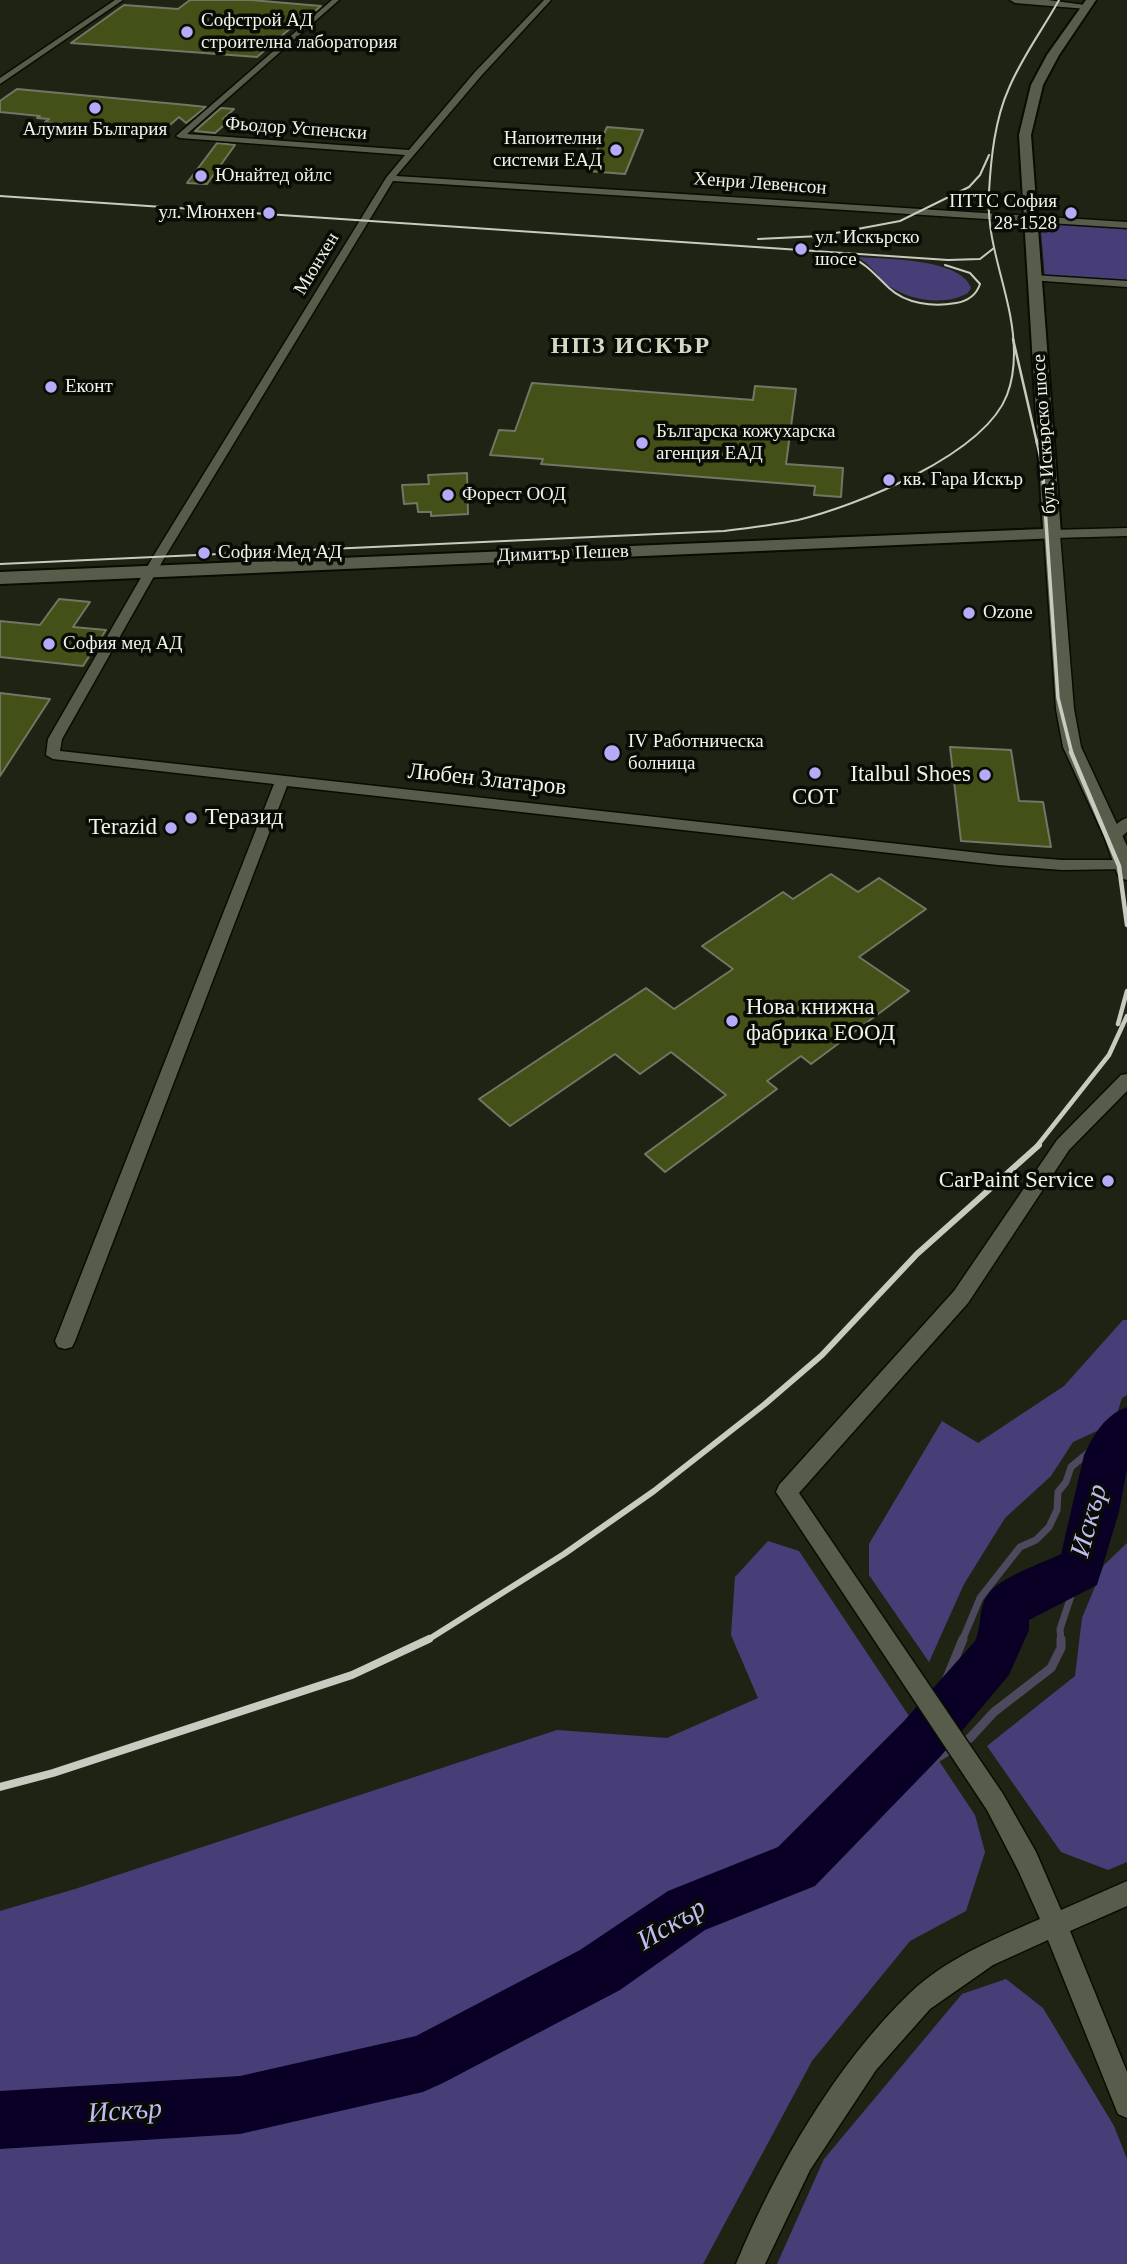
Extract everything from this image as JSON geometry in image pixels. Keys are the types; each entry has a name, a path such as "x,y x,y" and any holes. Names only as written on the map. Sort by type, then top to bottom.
{"main road":[{"name":"бул. Искърско шосе","path":"1052,534 1028,219 1025,135 1037,85 1089,3"},
{"name":"Димитър Пешев","path":"0,578 1052,534"}],"street":[{"path":"0,82 120,0"},
{"path":"317,0 335,1"},
{"name":"Мюнхен","path":"150,571 390,178 478,74 548,0"},
{"path":"1015,0 1089,3"},
{"name":"Фьодор Успенски","path":"335,1 180,136 411,153"},
{"name":"Хенри Левенсон","path":"390,178 1127,225"},
{"path":"1033,278 1127,284"},
{"name":"Димитър Пешев","path":"1052,534 1127,532"},
{"name":"бул. Искърско шосе","path":"1052,534 1064,699 1072,747 1121,830 1126,869"},
{"name":"Любен Златаров","path":"150,571 55,739 53,755 998,860 1126,869"},
{"path":"65,1341 282,781"},
{"path":"1127,1080 1063,1145 961,1297 786,1492 995,1802 1027,1861 1127,2105"},
{"path":"750,2264 800,2160 867,2061 920,2000 984,1956 1054,1923 1127,1894"}],"shaded area":[{"path":"1040,220 1127,225 1127,284 1045,278"},
{"path":"856,257 938,266 965,278 971,288 968,293 949,300 918,298 889,286"},
{"path":"1123,1320 1127,1320 1127,1395 1122,1398 1114,1423 1073,1442 1051,1476 1005,1518 964,1584 929,1662 869,1575 869,1544 942,1421 978,1443 1064,1386"},
{"path":"768,1541 799,1551 975,1815 985,1852 966,1911 910,1941 812,2061 703,2264 0,2264 0,1911 75,1889 557,1730 667,1738 758,1698 731,1635 735,1577"},
{"path":"1127,1543 1127,1862 1108,1870 1061,1852 987,1746 1075,1676 1082,1618 1104,1565"},
{"path":"1006,1979 1043,2008 1114,2126 1127,2159 1127,2264 777,2264 824,2159 962,1994"}],"building":[{"name":"Софстрой АД строителна лаборатория","path":"190,0 251,0 321,6 305,20 300,20 257,57 71,43 124,5 178,9"},
{"name":"Алумин България","path":"17,89 206,107 186,123 179,117 163,131 136,128 133,131 45,122 49,119 0,112 0,101"},
{"path":"221,108 234,109 223,119 230,120 215,133 195,131"},
{"name":"Напоителни системи ЕАД","path":"607,127 643,130 625,174 588,171"},
{"name":"Юнайтед ойлс","path":"217,143 235,145 207,184 187,183"},
{"name":"Българска кожухарска агенция ЕАД","path":"532,383 753,400 755,386 796,389 786,464 843,468 841,497 814,495 815,486 541,464 543,459 490,455 499,430 515,431"},
{"name":"Форест ООД","path":"467,473 468,514 431,516 431,512 418,512 417,503 404,504 402,485 429,484 428,475"},
{"name":"София мед АД","path":"59,599 90,602 73,627 106,630 83,666 0,657 0,621 40,625"},
{"name":"София мед АД","path":"0,693 50,699 0,776"},
{"name":"Italbul Shoes","path":"950,747 1011,750 1019,801 1043,802 1051,847 961,841"},
{"name":"Нова книжна фабрика ЕООД","path":"831,874 858,892 879,878 926,909 859,957 909,991 811,1064 801,1056 767,1081 777,1089 665,1172 645,1154 726,1095 671,1052 640,1074 615,1054 510,1126 479,1099 646,988 674,1009 733,969 702,946 783,892 793,899"}],"waterway":[{"name":"Искър","path":"0,2120 240,2105 423,2063 600,1970 687,1910 796,1867 922,1739 992,1658 1005,1630 1005,1610 1015,1601 1080,1569 1096,1512 1107,1455 1127,1427"},
{"path":"962,1641 980,1598 1020,1547 1036,1540 1049,1527 1057,1510 1058,1492 1066,1482 1071,1467 1095,1447 1120,1436"},
{"path":"1061,1641 1060,1629 1080,1569"},
{"path":"936,1705 963,1639"},
{"path":"855,1807 970,1738 994,1712 1051,1668 1061,1648 1061,1641"},
{"path":"922,1739 932,1715"}],"tram line":[{"path":"994,248 989,192 1000,112 1026,54 1059,0"},
{"path":"758,239 820,236 900,221 969,187 980,175 989,155"},
{"path":"0,196 948,260 980,259 994,248"},
{"path":"0,564 724,531 789,522 823,513 916,475 973,438 994,417 1009,390 1014,364 1010,312 994,248"},
{"path":"851,257 903,298 929,304 947,304 971,297 980,284 970,273 945,265"}],"railway":[{"path":"1013,339 1037,443"},
{"path":"1037,441 1042,463 1058,698 1072,754"},
{"path":"1071,752 1119,866 1127,925"},
{"path":"1118,1024 1127,991"},
{"path":"1037,1146 1109,1055 1127,1016"},
{"path":"426,1641 564,1554 654,1491 765,1404 822,1355 917,1254 1039,1145"},
{"path":"0,1787 53,1773 352,1675 429,1639"}],"place":[{"name":"Софстрой АД строителна лаборатория","path":"187,32"},
{"name":"Алумин България","path":"95,108"},
{"name":"Напоителни системи ЕАД","path":"616,150"},
{"name":"Юнайтед ойлс","path":"201,176"},
{"name":"ул. Мюнхен","path":"269,213"},
{"name":"ПТТС София 28-1528","path":"1071,213"},
{"name":"ул. Искърско шосе","path":"801,249"},
{"name":"Еконт","path":"51,387"},
{"name":"Българска кожухарска агенция ЕАД","path":"642,443"},
{"name":"кв. Гара Искър","path":"889,480"},
{"name":"Форест ООД","path":"448,495"},
{"name":"София Мед АД","path":"204,553"},
{"name":"Ozone","path":"969,613"},
{"name":"София мед АД","path":"49,644"},
{"name":"IV Работническа болница","path":"612,753"},
{"name":"СОТ","path":"815,773"},
{"name":"Italbul Shoes","path":"985,775"},
{"name":"Теразид","path":"191,818"},
{"name":"Terazid","path":"171,828"},
{"name":"Нова книжна фабрика ЕООД","path":"732,1021"},
{"name":"CarPaint Service","path":"1108,1181"}],"district":[{"name":"НПЗ ИСКЪР","path":"631,347"}]}
